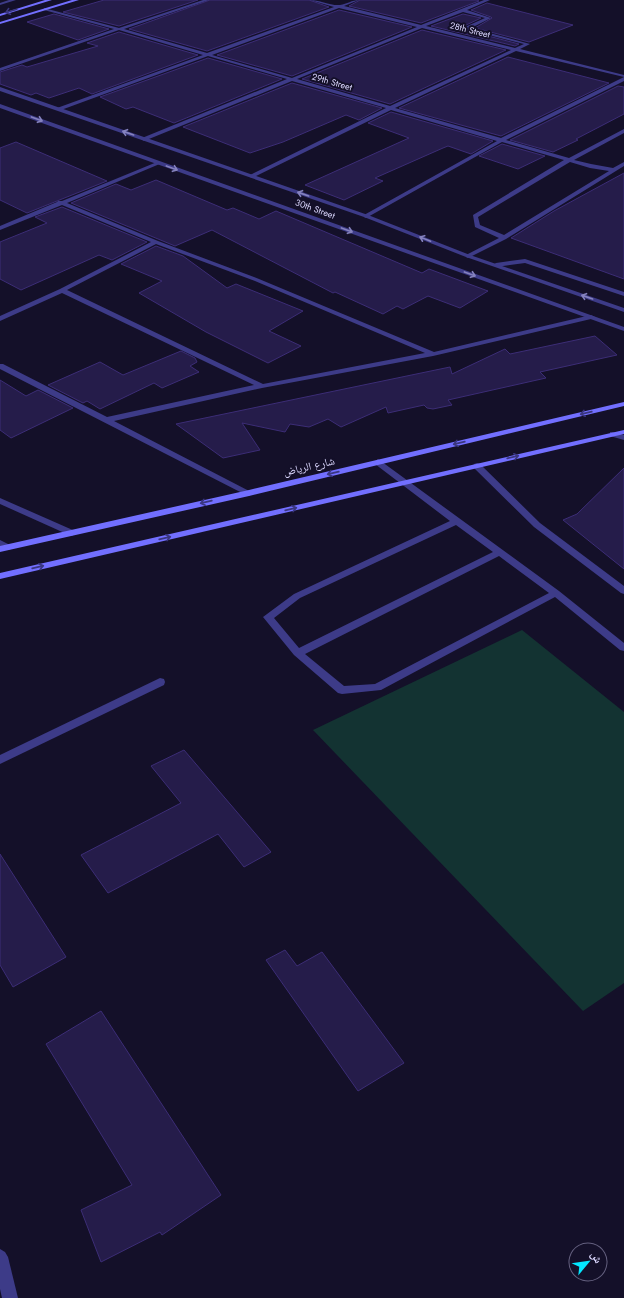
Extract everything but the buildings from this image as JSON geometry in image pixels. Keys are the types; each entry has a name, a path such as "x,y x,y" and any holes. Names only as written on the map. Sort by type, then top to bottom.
{"main road":[{"path":"0,15 50,0"},
{"path":"0,24 77,0"},
{"name":"شارع الرياض","path":"3,546 249,493 624,404"},
{"path":"0,576 624,432"}],"street":[{"path":"0,4 14,0"},
{"path":"0,70 208,0"},
{"name":"28th Street","path":"312,0 624,78"},
{"path":"59,109 210,55 356,0"},
{"path":"144,139 488,0"},
{"name":"29th Street","path":"46,9 210,55 569,160 614,170"},
{"path":"252,176 390,108 528,44 467,28 489,18 462,10"},
{"path":"366,216 502,140 624,78"},
{"name":"30th Street","path":"0,89 366,216 468,256 624,310"},
{"name":"30th Street","path":"0,106 624,329"},
{"path":"504,238 477,226 475,216 569,160 624,131"},
{"path":"0,228 60,202 159,163"},
{"path":"468,256 504,238 624,164"},
{"path":"60,202 156,242 258,280 433,354"},
{"path":"0,319 62,290 156,242"},
{"path":"496,265 525,261 624,294"},
{"path":"62,290 262,386"},
{"path":"106,420 262,386 433,354 591,317"},
{"path":"0,366 249,493"},
{"path":"613,434 624,438"},
{"path":"378,462 404,483 556,593 624,648"},
{"path":"477,466 536,525 624,591"},
{"path":"0,501 72,532"},
{"path":"457,521 297,596 268,617 298,653 342,690 377,687 556,593"},
{"path":"298,653 500,552"},
{"path":"0,760 160,682"},
{"path":"0,1257 10,1298"}],"green space":[{"path":"522,630 624,712 624,983 583,1011 313,730"}]}
